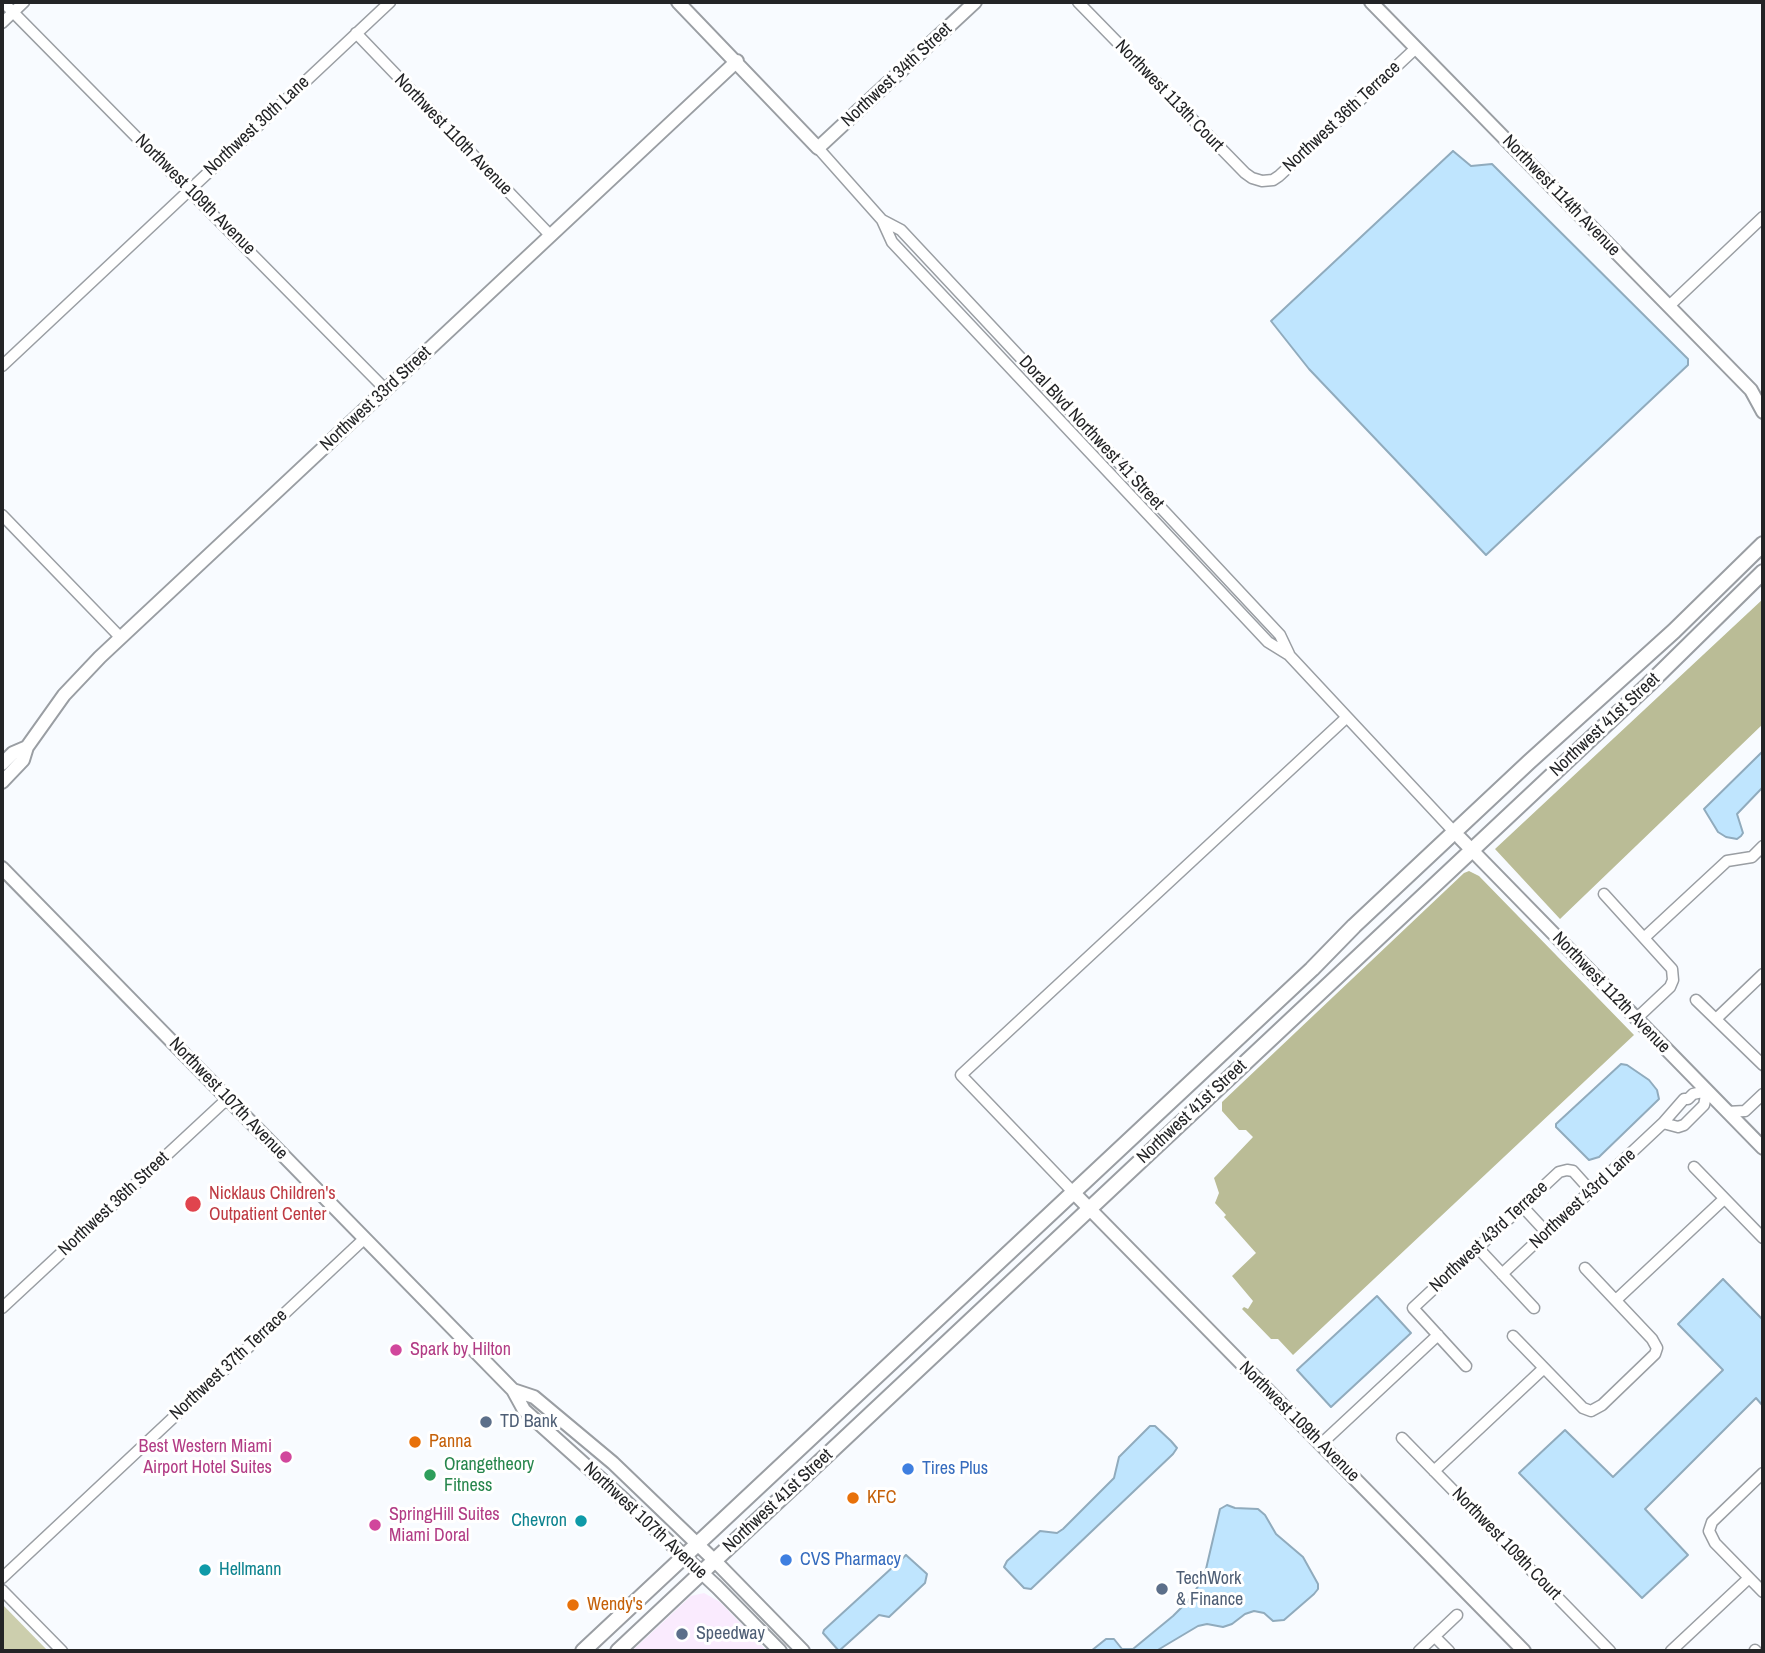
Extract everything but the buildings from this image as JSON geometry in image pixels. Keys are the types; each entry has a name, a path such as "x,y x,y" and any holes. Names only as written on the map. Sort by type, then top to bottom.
{"main road":[{"name":"Northwest 41st Street","path":"583,1651 1074,1193 1312,969 1354,926 1457,835 1564,729 1584,714 1726,582 1763,544"},
{"name":"Northwest 41st Street","path":"618,1651 1472,850 1763,572"},
{"path":"1721,613 1726,582"}],"street":[{"name":"Northwest 109th Avenue","path":"3,2 386,390"},
{"path":"2,23 24,2"},
{"name":"Northwest 30th Lane","path":"2,366 390,2"},
{"path":"678,2 818,148"},
{"name":"Northwest 34th Street","path":"818,148 975,2"},
{"name":"Northwest 113th Court","path":"1077,2 1245,173 1254,179 1266,181"},
{"name":"Northwest 114th Avenue","path":"1371,2 1757,392 1759,407 1763,412"},
{"name":"Northwest 110th Avenue","path":"356,33 550,235"},
{"name":"Northwest 36th Terrace","path":"1266,181 1279,176 1416,48"},
{"name":"Northwest 33rd Street","path":"2,782 23,760 27,747 64,695 121,638 737,61"},
{"name":"Doral Blvd Northwest 41 Street","path":"818,148 882,220 901,230 1263,616 1280,635 1289,655 1457,835"},
{"path":"1669,306 1763,217"},
{"path":"2,516 121,638"},
{"path":"1074,1193 961,1075 1346,718"},
{"name":"Northwest 33rd Street","path":"2,764 13,753 27,747"},
{"name":"Northwest 112th Avenue","path":"1457,835 1763,1148"},
{"path":"1645,937 1727,861 1752,857 1763,846"},
{"name":"Northwest 107th Avenue","path":"2,868 513,1390 524,1410 616,1491 780,1651"},
{"path":"1604,894 1669,963 1674,977 1670,987 1637,1018"},
{"path":"1717,1018 1763,974"},
{"path":"1696,1000 1763,1065"},
{"path":"1666,1120 1678,1127 1690,1120 1704,1105 1707,1091"},
{"name":"Northwest 43rd Lane","path":"1502,1274 1666,1120 1684,1099 1707,1091"},
{"path":"1727,1112 1745,1111 1763,1094"},
{"name":"Northwest 36th Street","path":"2,1308 227,1099"},
{"name":"Northwest 43rd Lane","path":"1666,1120 1674,1117 1689,1103 1688,1099"},
{"path":"1681,1110 1690,1120"},
{"path":"1695,1167 1763,1238"},
{"name":"Northwest 43rd Terrace","path":"1438,1335 1413,1308 1556,1174 1567,1170 1576,1174 1591,1191"},
{"name":"Northwest 109th Avenue","path":"1074,1193 1524,1651"},
{"path":"1616,1300 1724,1199"},
{"path":"1522,1206 1546,1233"},
{"name":"Northwest 37th Terrace","path":"2,1578 364,1239"},
{"path":"1478,1248 1534,1308"},
{"path":"1513,1336 1580,1406 1591,1411 1602,1405 1655,1354 1656,1346 1585,1268"},
{"path":"1321,1444 1438,1335 1466,1366"},
{"path":"1434,1471 1544,1368"},
{"name":"Northwest 107th Avenue","path":"513,1390 534,1397 631,1479 803,1651"},
{"name":"Northwest 109th Court","path":"1402,1438 1610,1651"},
{"path":"1763,1473 1712,1522 1710,1534 1763,1592"},
{"path":"1671,1651 1749,1578"},
{"path":"2,1590 62,1651"},
{"path":"1419,1651 1457,1615"},
{"path":"1435,1637 1449,1651"}],"shaded area":[{"path":"704,1593 720,1602 767,1651 632,1651 691,1596"}],"green space":[{"path":"1763,599 1763,724 1560,919 1495,849"},
{"path":"1469,871 1479,876 1634,1035 1293,1355 1278,1339 1271,1339 1242,1309 1248,1309 1253,1301 1232,1276 1256,1253 1215,1203 1219,1193 1214,1178 1253,1137 1246,1130 1239,1130 1222,1111 1222,1102"},
{"path":"2,1604 48,1651 2,1651"}],"water":[{"path":"1453,151 1471,166 1492,164 1688,359 1688,365 1486,555 1309,369 1271,321"},
{"path":"1763,751 1763,787 1737,814 1743,833 1741,836 1737,839 1726,837 1718,832 1704,809"},
{"path":"1621,1064 1627,1065 1649,1080 1657,1090 1659,1099 1599,1157 1589,1160 1556,1124"},
{"path":"1723,1279 1763,1320 1763,1406 1756,1398 1645,1509 1688,1555 1642,1598 1519,1473 1565,1430 1613,1477 1723,1370 1678,1324"},
{"path":"1377,1296 1411,1333 1331,1407 1297,1370"},
{"path":"1150,1426 1155,1426 1177,1448 1173,1454 1031,1589 1024,1588 1004,1567 1007,1561 1040,1531 1057,1533 1063,1529 1114,1478 1119,1457"},
{"path":"1227,1505 1258,1509 1265,1515 1276,1534 1303,1557 1318,1584 1314,1594 1284,1620 1273,1621 1264,1613 1254,1611 1223,1627 1207,1624 1198,1626 1156,1651 1091,1651 1106,1639 1114,1639 1122,1649 1133,1649 1188,1601 1206,1569 1220,1509"},
{"path":"906,1555 927,1574 925,1583 889,1617 879,1615 839,1651 823,1633 824,1630"}],"place":[{"name":"Nicklaus Children's Outpatient Center","path":"193,1204"},
{"name":"Spark by Hilton","path":"396,1350"},
{"name":"TD Bank","path":"486,1422"},
{"name":"Panna","path":"415,1442"},
{"name":"Best Western Miami Airport Hotel Suites","path":"286,1457"},
{"name":"Tires Plus","path":"908,1469"},
{"name":"Orangetheory Fitness","path":"430,1475"},
{"name":"KFC","path":"853,1498"},
{"name":"Chevron","path":"581,1521"},
{"name":"SpringHill Suites Miami Doral","path":"375,1525"},
{"name":"CVS Pharmacy","path":"786,1560"},
{"name":"Hellmann","path":"205,1570"},
{"name":"TechWork & Finance","path":"1162,1589"},
{"name":"Wendy's","path":"573,1605"},
{"name":"Speedway","path":"682,1634"}]}
